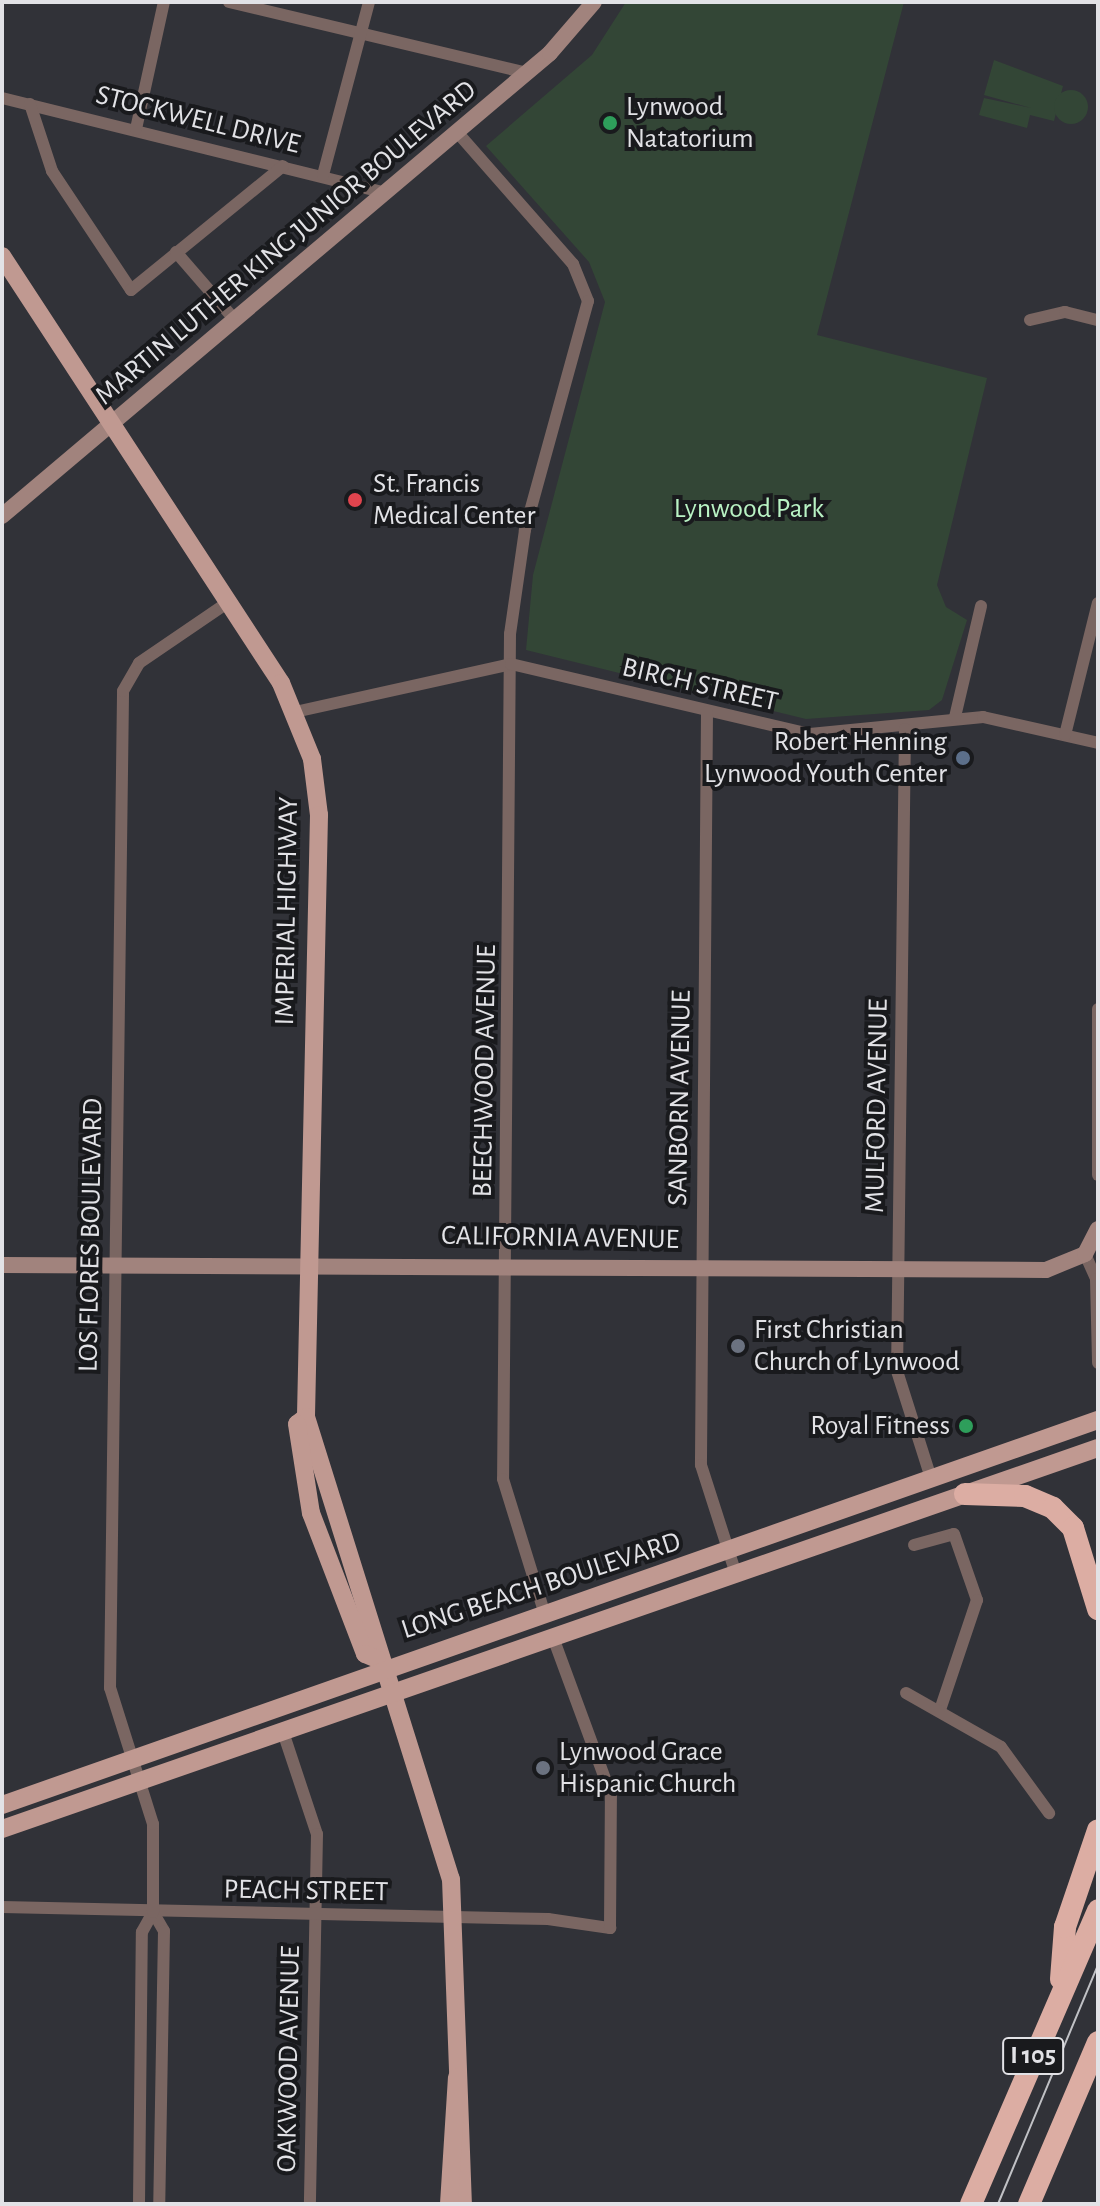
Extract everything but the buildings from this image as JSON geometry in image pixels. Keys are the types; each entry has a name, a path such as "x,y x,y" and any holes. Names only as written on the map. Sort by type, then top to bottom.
{"highway":[{"path":"965,1494 1025,1496 1053,1508 1073,1528 1098,1609"},
{"path":"1060,1992 1065,1927 1098,1830"},
{"name":"I 105","path":"971,2204 1098,1910"},
{"name":"I 105","path":"1029,2204 1098,2042"}],"main road":[{"name":"MARTIN LUTHER KING JUNIOR BOULEVARD","path":"2,516 382,192 527,73 594,2"},
{"name":"IMPERIAL HIGHWAY","path":"2,256 113,424 295,712 312,759 319,815 306,1417 297,1424 311,1513 365,1654 379,1664 445,1855 457,1917 463,2204"},
{"path":"1085,1254 1098,1229"},
{"name":"CALIFORNIA AVENUE","path":"2,1265 506,1262 1046,1270 1085,1254"},
{"name":"LONG BEACH BOULEVARD","path":"2,1805 379,1664 545,1615 729,1553 1098,1420"},
{"name":"LONG BEACH BOULEVARD","path":"2,1829 389,1691 1098,1448"},
{"name":"IMPERIAL HIGHWAY","path":"449,2204 458,2074"}],"street":[{"path":"136,129 164,2"},
{"path":"229,2 527,73"},
{"path":"323,175 369,2"},
{"name":"STOCKWELL DRIVE","path":"2,98 382,192"},
{"path":"30,104 52,171 131,290 283,166"},
{"name":"BEECHWOOD AVENUE","path":"457,132 573,264 588,301 516,570 511,664 504,1497 545,1615"},
{"path":"176,252 235,320"},
{"path":"1030,320 1065,312 1098,320"},
{"name":"LOS FLORES BOULEVARD","path":"139,2204 142,1932 153,1912 153,1824 142,1778 110,1688 123,691 139,663 227,603"},
{"path":"1065,735 1098,603"},
{"path":"955,717 981,606"},
{"name":"BIRCH STREET","path":"295,712 511,664 810,734 905,729 955,717 1098,743"},
{"name":"SANBORN AVENUE","path":"707,712 701,1465 736,1574"},
{"name":"MULFORD AVENUE","path":"905,729 897,1371 931,1478"},
{"path":"1098,1009 1098,1175"},
{"path":"1085,1254 1096,1279 1098,1363"},
{"path":"914,1545 954,1534 977,1600 941,1707"},
{"name":"PEACH STREET","path":"2,1907 457,1917 610,1928 611,1795 553,1637"},
{"path":"906,1693 941,1707 1001,1747 1049,1813"},
{"name":"OAKWOOD AVENUE","path":"282,1729 317,1834 310,2204"},
{"name":"LOS FLORES BOULEVARD","path":"153,1912 164,1931 159,2204"}],"green space":[{"name":"Lynwood Park","path":"626,2 904,2 817,335 987,378 937,585 946,607 967,620 942,700 929,710 806,719 526,650 533,575 605,302 589,262 486,146 592,55"},
{"path":"994,60 1063,86 1054,121 1030,115 1027,128 979,115 984,98 1031,108 984,95"},
{"path":"1071,90 1083,95 1088,107 1083,119 1071,124 1059,119 1054,107 1059,95"}],"tram line":[{"path":"998,2204 1098,1965"}],"place":[{"name":"Lynwood Natatorium","path":"610,123"},
{"name":"St. Francis Medical Center","path":"355,500"},
{"name":"Robert Henning Lynwood Youth Center","path":"963,758"},
{"name":"First Christian Church of Lynwood","path":"738,1346"},
{"name":"Royal Fitness","path":"966,1426"},
{"name":"Lynwood Grace Hispanic Church","path":"543,1768"}]}
